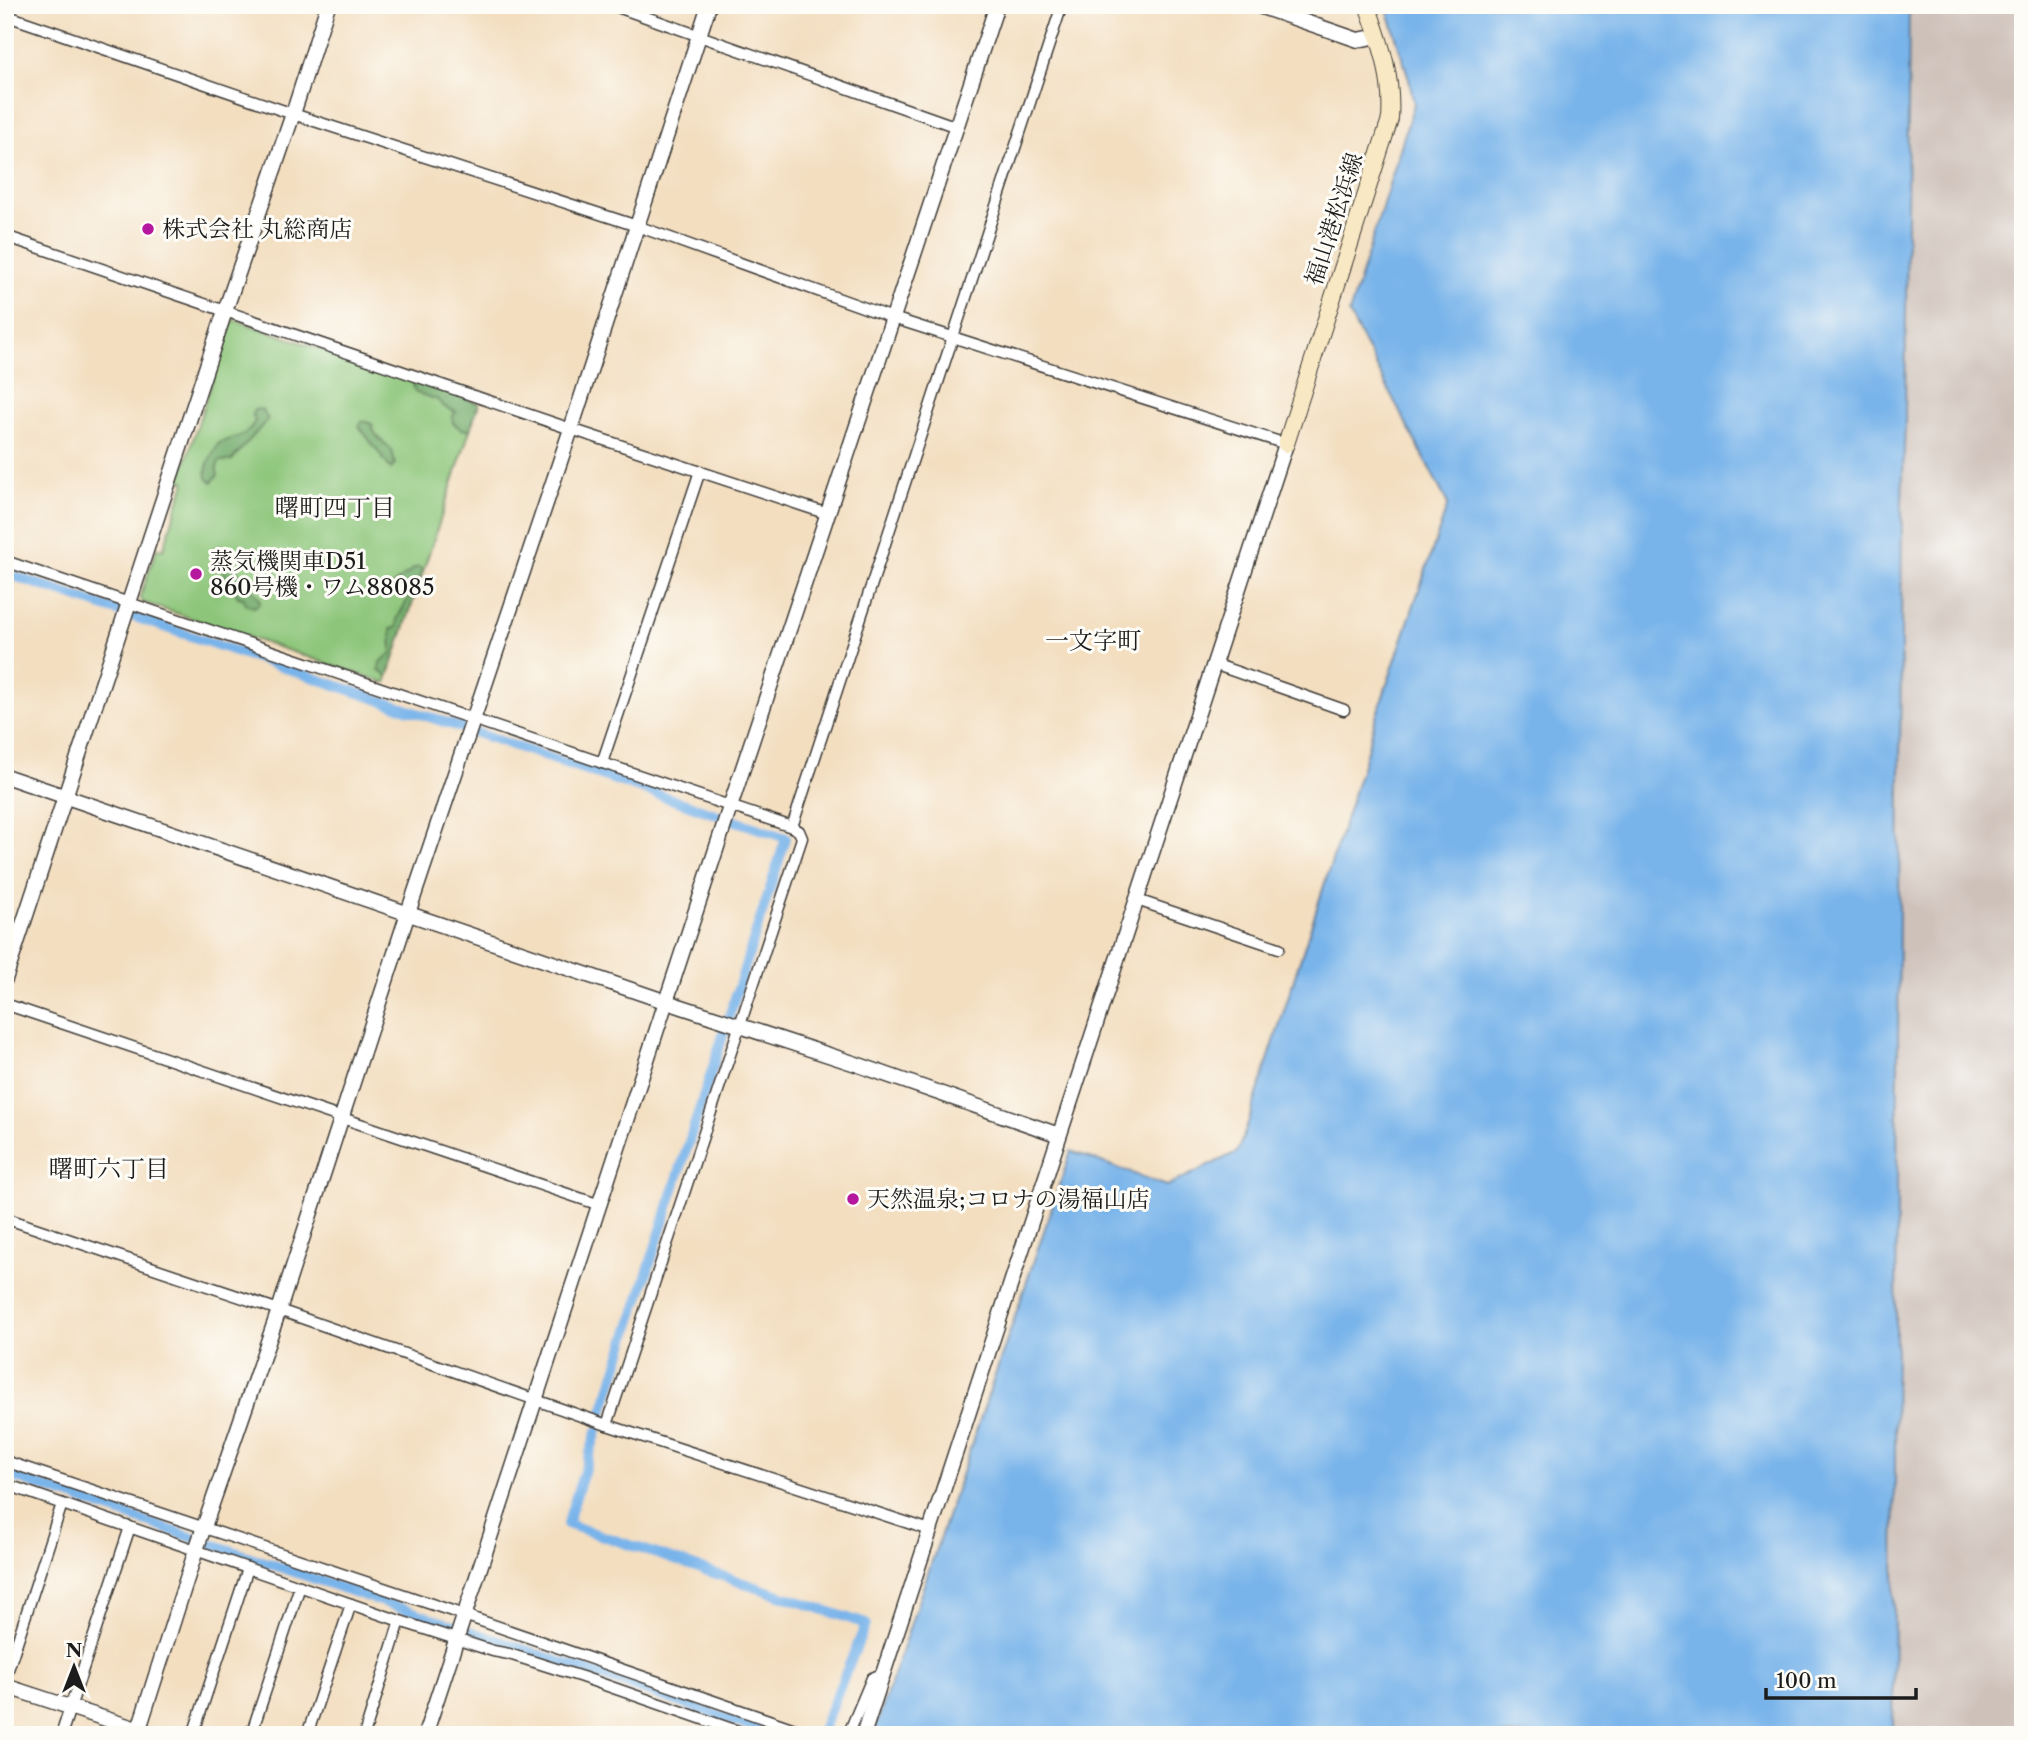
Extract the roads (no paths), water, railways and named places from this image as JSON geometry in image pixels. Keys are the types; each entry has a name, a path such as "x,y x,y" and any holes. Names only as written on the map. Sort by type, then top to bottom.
{"main road":[{"name":"福山港松浜線","path":"1286,444 1390,119 1388,69 1367,5"}],"street":[{"path":"5,979 328,5"},
{"path":"612,5 957,127"},
{"path":"138,1732 709,5"},
{"path":"425,1735 534,1398 997,5"},
{"path":"792,827 1062,5"},
{"path":"1256,5 1358,40 1378,36"},
{"path":"5,15 293,114 637,226 893,318 1286,444 863,1735"},
{"path":"5,236 828,514"},
{"path":"602,763 700,471"},
{"path":"5,561 130,603 470,727 602,763 728,814 792,827 799,831 802,838 737,1025 607,1424"},
{"path":"1214,664 1344,710"},
{"path":"5,776 1059,1135"},
{"path":"1137,900 1279,948"},
{"path":"5,1004 600,1205"},
{"path":"5,1218 607,1424 930,1530"},
{"path":"5,1461 200,1539 460,1627 782,1730 810,1734"},
{"path":"5,1484 130,1527 200,1539 248,1568 400,1621 460,1627 582,1677 749,1735"},
{"path":"5,1679 62,1504"},
{"path":"61,1735 130,1527"},
{"path":"193,1735 248,1568"},
{"path":"251,1735 300,1586"},
{"path":"307,1735 351,1604"},
{"path":"364,1735 400,1621"},
{"path":"848,1735 872,1678 884,1673"},
{"path":"5,1686 138,1732 155,1735"}],"water":[{"path":"1386,5 1909,5 1902,503 1893,1735 873,1735 1071,1151 1167,1186 1237,1152 1375,720 1448,504 1349,314 1414,104"}],"waterway":[{"path":"5,573 786,838 603,1411"},
{"path":"597,1431 567,1524 866,1624 820,1735"},
{"path":"5,1474 776,1735"}],"place":[{"name":"株式会社 丸総商店","path":"148,229"},
{"name":"蒸気機関車D51 860号機・ワム88085","path":"196,574"},
{"name":"天然温泉;コロナの湯福山店","path":"853,1199"}],"district":[{"name":"曙町四丁目","path":"335,507"},
{"name":"一文字町","path":"1093,640"},
{"name":"曙町六丁目","path":"109,1168"}]}
